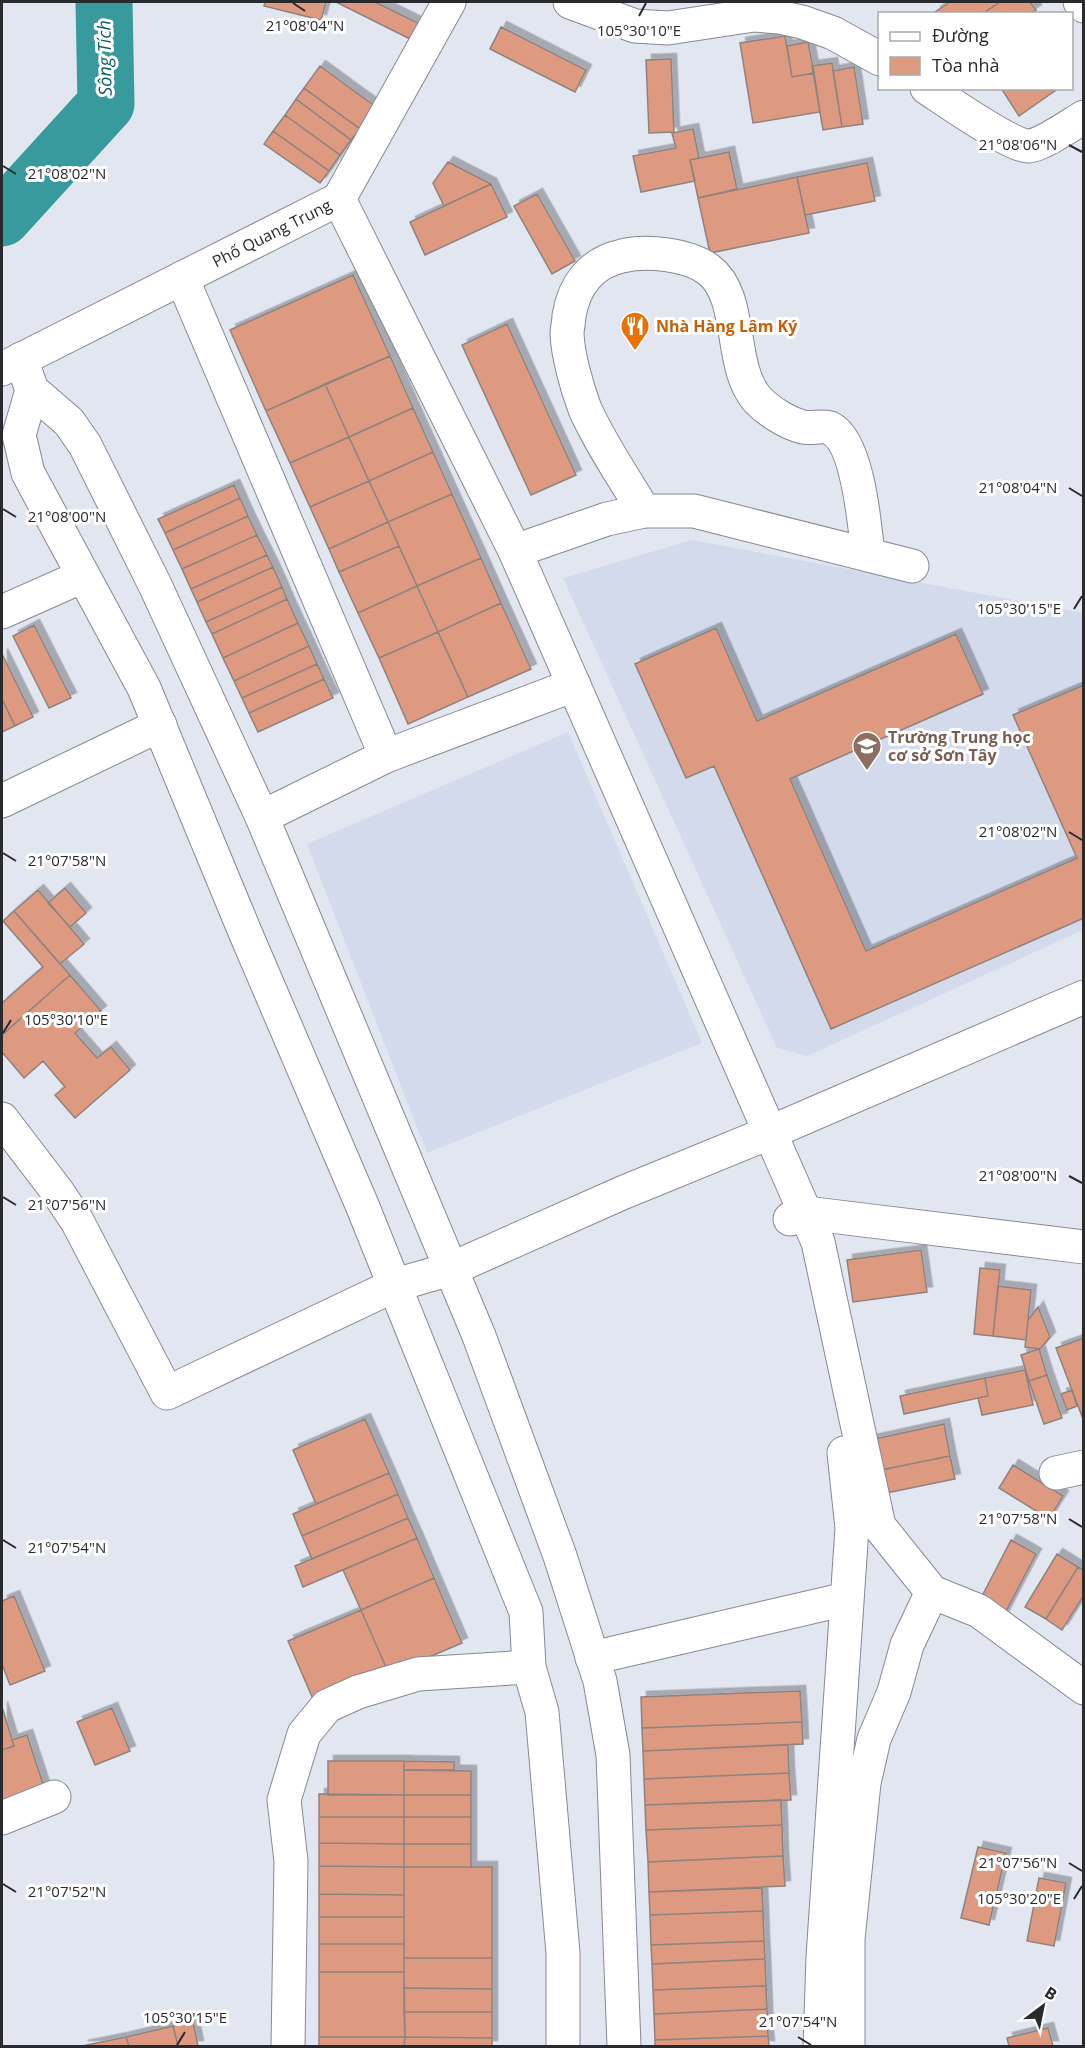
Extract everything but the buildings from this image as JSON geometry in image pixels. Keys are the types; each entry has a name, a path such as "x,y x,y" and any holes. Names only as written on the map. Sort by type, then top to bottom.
{"street":[{"name":"Phố Quang Trung","path":"11,364 339,199 449,2"},
{"path":"570,2 635,26 668,28 754,15 778,17 833,33 878,58"},
{"path":"1080,2 1083,6"},
{"path":"930,90 1020,145 1028,147 1083,117"},
{"path":"339,199 515,550 818,1242 879,1527 932,1592 979,1611 1083,1688"},
{"path":"644,511 586,409 573,370 567,333 572,302 580,283 596,266 620,256 647,252 687,260 709,270 728,295 746,382 758,399 777,415 803,428 829,427 842,438 850,456 862,503 868,555"},
{"path":"182,278 386,756"},
{"path":"11,364 32,390 69,422 85,444 155,585 262,817 479,1336 560,1556 600,1682 613,1755 624,2046"},
{"path":"32,390 19,435 28,473 144,688 395,1285 526,1612 529,1667 542,1712 563,1953 563,2046"},
{"path":"515,550 598,522 644,511 694,511 912,566"},
{"path":"2,612 83,576"},
{"path":"262,817 386,756 574,685"},
{"path":"2,801 160,725"},
{"path":"2,1119 77,1221 167,1393 395,1285 451,1269 622,1193 771,1132 1083,997"},
{"path":"820,2046 823,1956 852,1528 836,1393 813,1290 789,1218 806,1213 1083,1247"},
{"path":"848,2046 848,1939 864,1783 874,1739 894,1692 907,1645 932,1592"},
{"path":"592,1658 846,1599"},
{"path":"288,2046 291,1861 284,1800 304,1734 327,1707 358,1692 418,1674 529,1667"},
{"path":"2,1818 54,1797"}],"shaded area":[{"name":"Trường Trung học cơ sở Sơn Tây","path":"692,540 1083,613 1083,930 807,1056 777,1048 563,578"},
{"path":"568,732 702,1043 427,1153 307,844"}],"waterway":[{"name":"Sông Tích","path":"2,218 106,104 104,2"}],"place":[{"name":"Nhà Hàng Lâm Ký","path":"635,352"},
{"name":"Trường Trung học cơ sở Sơn Tây","path":"867,772"}]}
